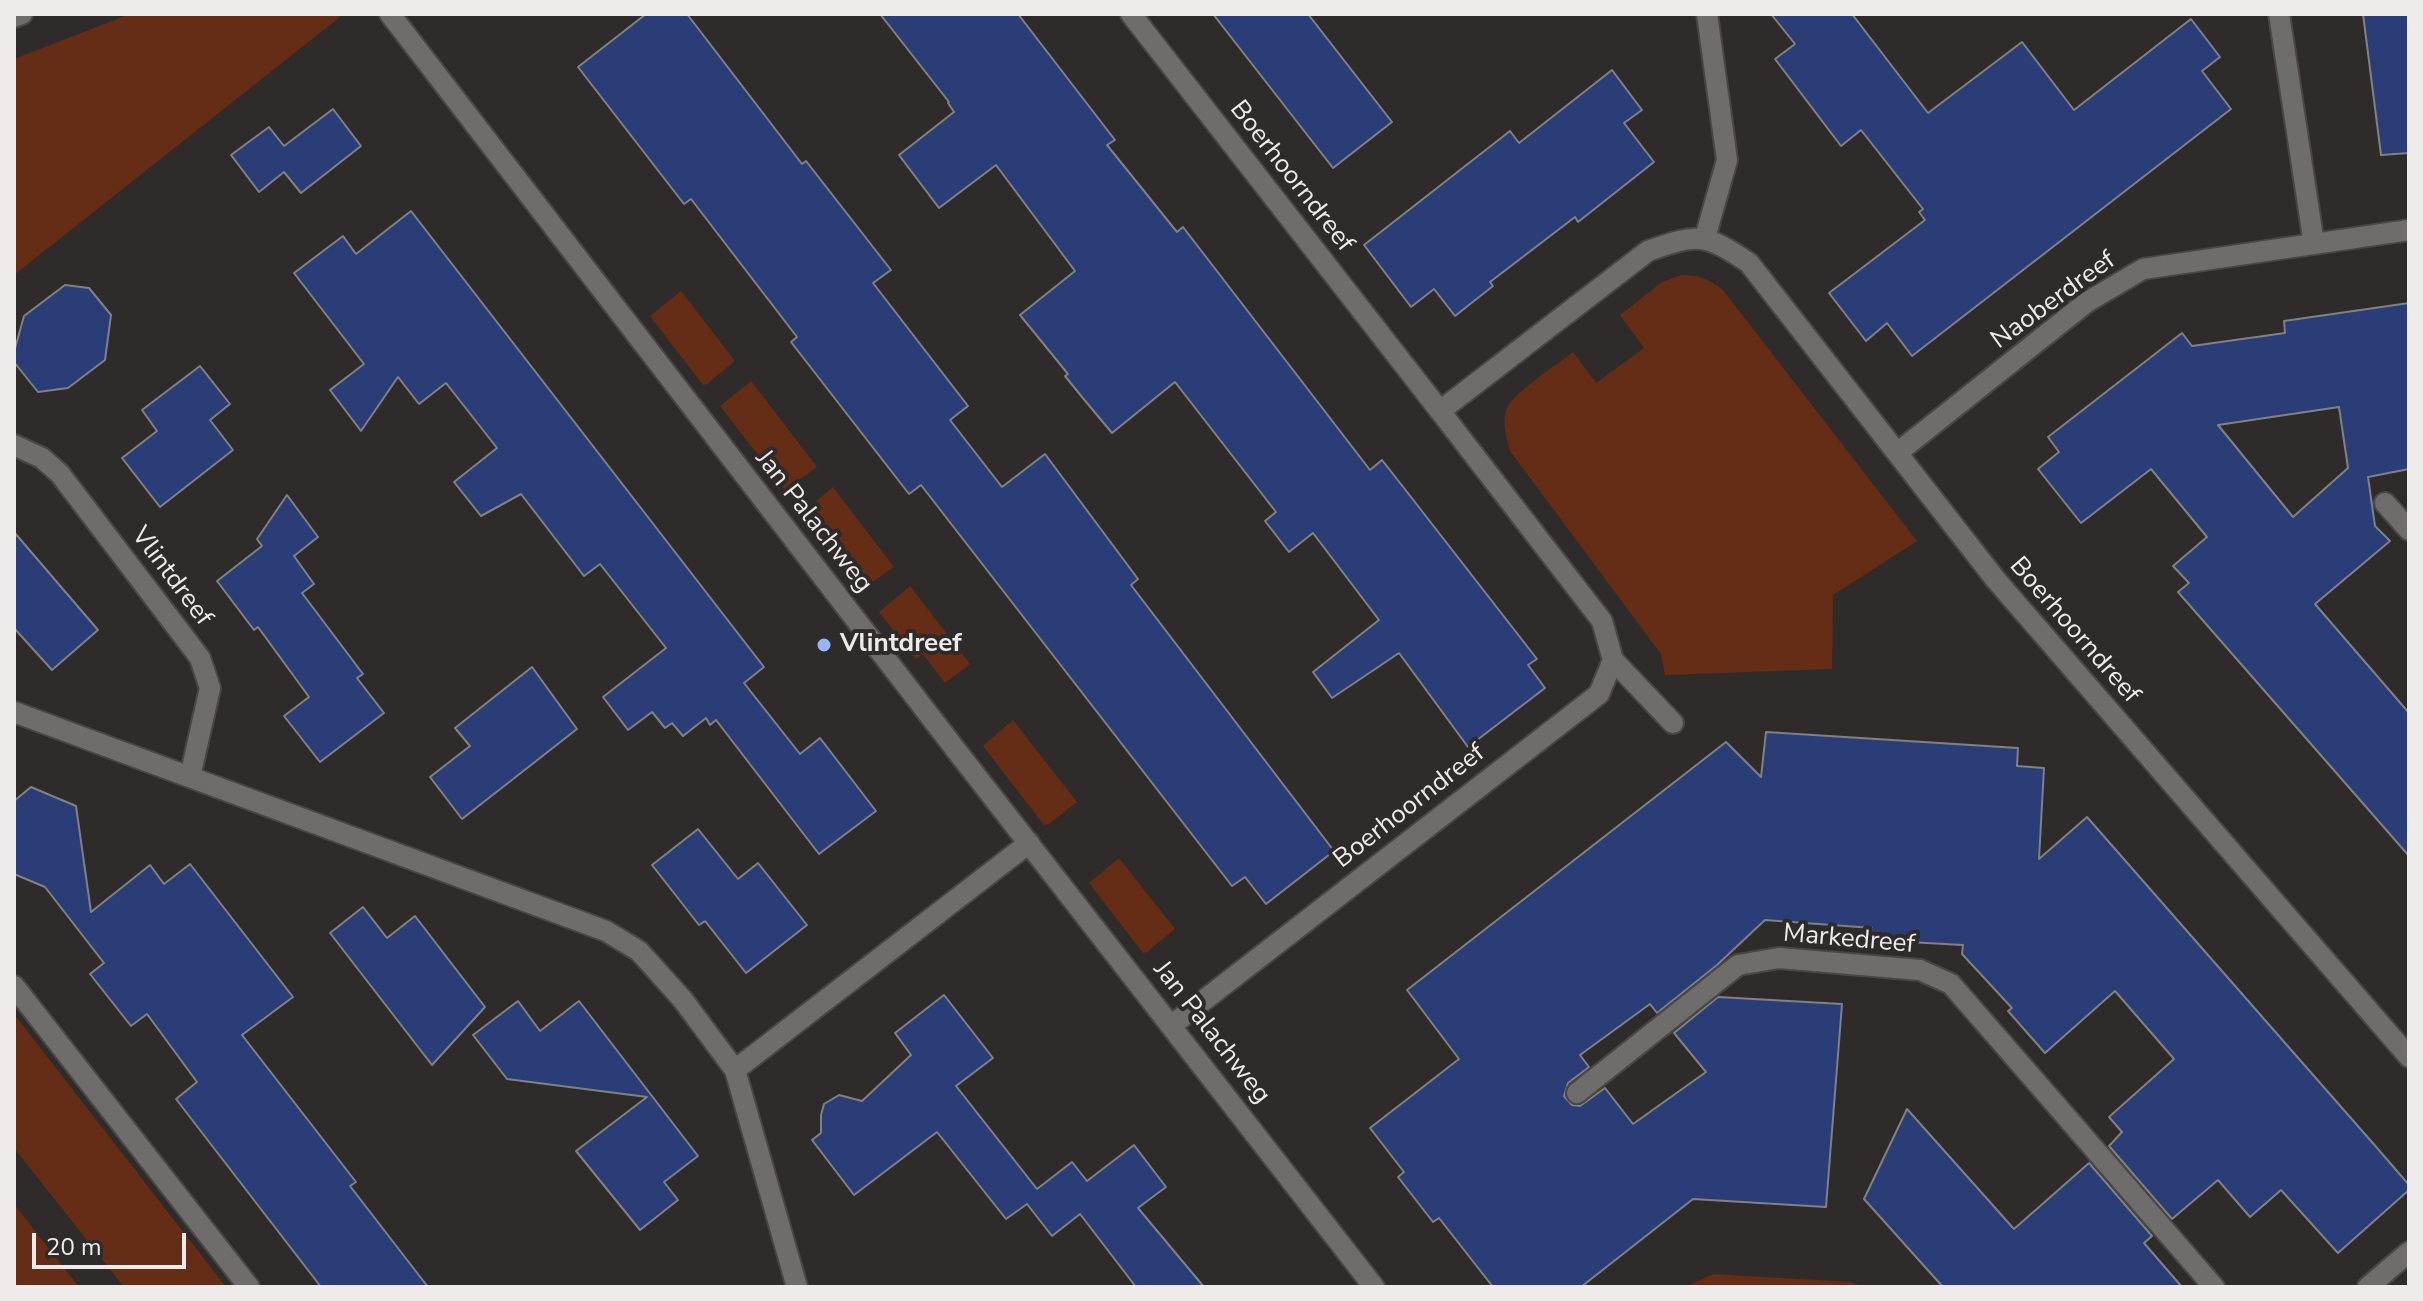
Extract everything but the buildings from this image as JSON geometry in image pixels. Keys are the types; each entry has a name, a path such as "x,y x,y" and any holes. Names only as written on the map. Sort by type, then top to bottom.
{"street":[{"path":"14,17 22,14"},
{"name":"Jan Palachweg","path":"390,14 1374,1287"},
{"name":"Boerhoorndreef","path":"1131,14 1602,621 1613,660 1599,694 1172,1025"},
{"path":"1440,411 1648,251 1679,241 1705,238 1727,160 1707,14"},
{"path":"2279,14 2314,244"},
{"name":"Naoberdreef","path":"1897,453 2087,302 2143,269 2409,230"},
{"name":"Boerhoorndreef","path":"1705,238 1749,263 1996,580 2409,1057"},
{"name":"Vlintdreef","path":"14,445 42,458 60,474 200,658 210,688 190,777"},
{"path":"2385,503 2409,530"},
{"path":"1613,660 1673,723"},
{"path":"14,712 606,931 639,951 683,1000 735,1070 797,1287"},
{"path":"735,1070 1029,843"},
{"name":"Markedreef","path":"1577,1093 1738,965 1779,958 1920,970 1951,984 2214,1287"},
{"path":"14,986 249,1287"},
{"path":"2368,1287 2409,1252"}],"shaded area":[{"path":"130,14 336,14 340,17 14,275 14,59"},
{"path":"1681,275 1704,278 1723,290 1917,541 1833,595 1832,669 1665,675 1661,654 1510,451 1505,423 1506,411 1512,400 1573,352 1596,383 1644,348 1620,315 1662,282"},
{"path":"681,291 735,361 707,384 703,385 650,316"},
{"path":"751,381 817,467 785,490 720,406"},
{"path":"833,487 894,567 861,590 802,513"},
{"path":"910,586 970,664 945,683 923,654 916,659 879,612"},
{"path":"1013,720 1077,802 1049,824 1044,825 983,746"},
{"path":"1119,858 1175,929 1147,952 1143,953 1089,883"},
{"path":"14,1014 226,1287 124,1287 14,1148"},
{"path":"14,1204 79,1287 14,1287"},
{"path":"1713,1274 1851,1282 1863,1287 1685,1287"}],"place":[{"name":"Vlintdreef","path":"824,645"}]}
